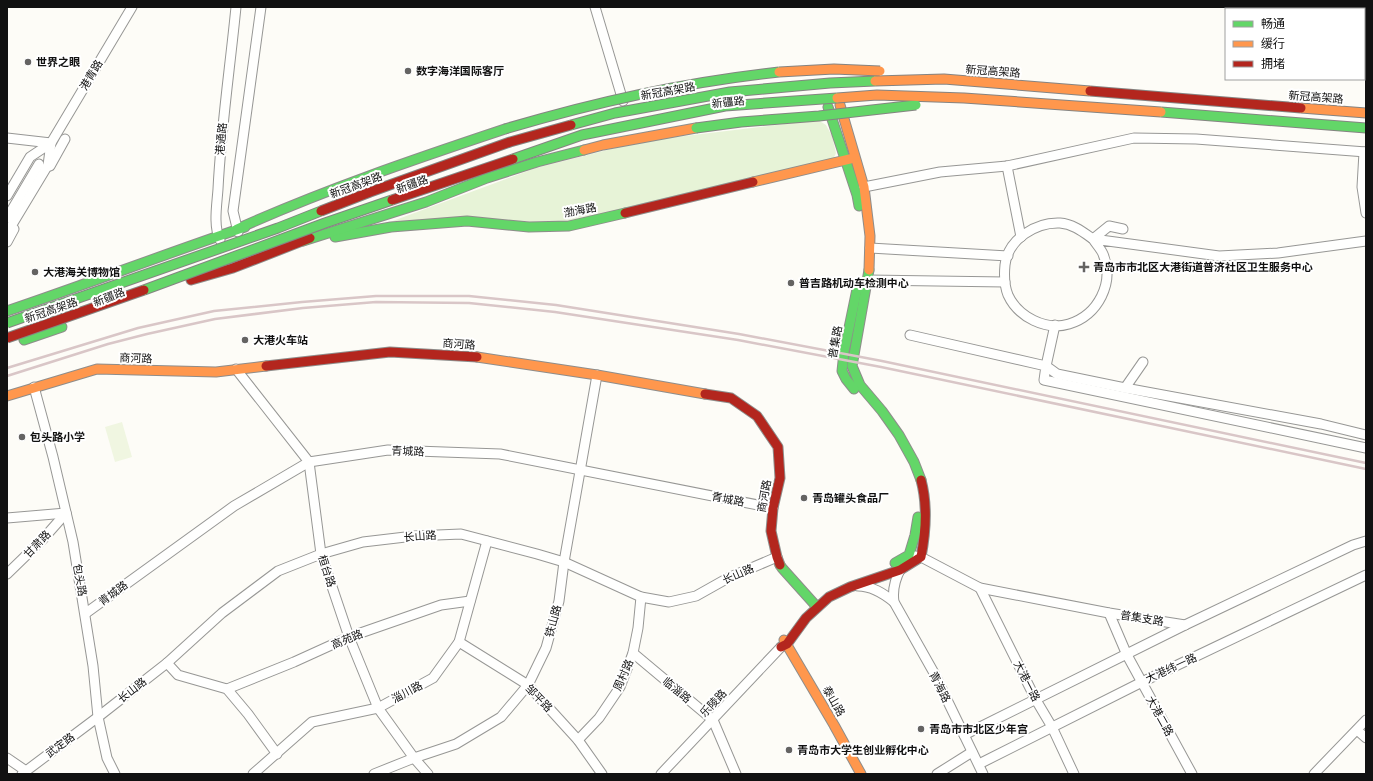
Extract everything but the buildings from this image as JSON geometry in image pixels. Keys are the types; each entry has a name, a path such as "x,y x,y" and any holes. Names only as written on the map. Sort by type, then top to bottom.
{"main road":[{"path":"237,229 271,214 401,164 540,119 638,94 727,78 794,70 869,70 944,79"},
{"name":"新疆路","path":"7,312 237,229 326,202 506,136 572,116 681,92 757,79 824,73"},
{"path":"824,73 841,107 856,157 864,187 870,236 868,280 852,366 853,374 904,441 916,469 924,492 926,509 921,557"},
{"name":"普集路","path":"824,73 828,107 857,195 863,240 862,270 844,352 842,371 846,379 883,424 899,448 916,490 919,507 918,523 909,555"},
{"name":"新冠高架路","path":"7,323 278,228 370,192 510,142 615,113 730,92 830,83 944,79 1366,113"},
{"name":"新冠高架路","path":"7,338 325,223 582,135 725,106 877,95 964,98 1366,128"},
{"path":"303,241 426,202 487,178 537,162 603,145 696,128 741,122 818,116 964,98"},
{"name":"新疆路","path":"7,346 178,284 233,268 303,241 376,209 527,156 589,138 703,117 784,108 841,107"},
{"name":"渤海路","path":"303,241 346,236 391,227 467,221 529,227 569,226 856,157"},
{"name":"商河路","path":"7,396 97,369 216,372 390,352 476,357 597,375 731,398 757,416 778,447 780,478 773,508 772,531 777,557 782,568 800,588 817,603"},
{"name":"乐陵路","path":"784,644 806,618 822,594 897,562 909,555"},
{"path":"777,557 817,603"},
{"name":"乐陵路","path":"784,644 801,614 817,603 850,587 900,570 921,557"},
{"path":"800,588 804,598 804,606 801,614"},
{"name":"泰山路","path":"784,644 852,774"},
{"name":"泰山路","path":"784,644 834,725 861,774"}],"street":[{"name":"港青路","path":"7,233 48,165 51,143 132,7"},
{"name":"港通路","path":"233,268 218,236 216,218 220,143 236,7"},
{"name":"港通路","path":"253,260 237,229 233,211 261,7"},
{"path":"594,7 624,104"},
{"path":"7,138 51,143"},
{"path":"864,187 940,172 1008,166 1134,138 1196,139 1365,152 1362,187 1366,213"},
{"path":"7,242 65,139"},
{"name":"港青路","path":"7,196 30,158 51,143"},
{"path":"7,218 39,164"},
{"path":"1008,166 1021,237"},
{"path":"1061,223 1078,228 1093,239 1103,254 1107,271 1105,289 1097,305 1084,317 1068,325 1050,326 1033,321 1018,310 1008,295 1005,282 1005,272 1006,260 1014,244 1021,237 1027,232 1043,225 1061,223"},
{"path":"1093,239 1109,226 1123,229"},
{"path":"1093,239 1219,256 1278,253 1366,241"},
{"path":"870,248 1008,256"},
{"path":"868,280 1005,282"},
{"path":"1056,325 1044,380 1366,448"},
{"path":"910,335 1046,366 1057,374 1321,424 1366,435"},
{"path":"1125,388 1143,362"},
{"path":"236,369 309,462"},
{"name":"铁山路","path":"374,774 414,758 456,744 501,717 528,685 546,648 559,601 564,562 597,375"},
{"name":"包头路","path":"34,387 74,542 86,613 98,717 107,758 115,774"},
{"name":"青城路","path":"86,613 234,506 309,462 388,450 500,454 773,508"},
{"name":"桓台路","path":"309,462 321,554 350,638 378,708 414,758 428,774"},
{"path":"7,518 66,513"},
{"name":"甘肃路","path":"7,574 43,539 66,513"},
{"name":"长山路","path":"98,717 167,662 222,613 278,571 321,554 363,542 414,536 461,534 564,562 640,597 669,602 696,596 728,578 777,557"},
{"name":"淄川路","path":"253,774 312,722 378,708 433,678 459,642 487,540"},
{"path":"964,735 1185,625 1353,545 1366,541"},
{"path":"894,602 894,584 909,555"},
{"name":"普集支路","path":"909,555 921,557 980,588 1109,613 1185,625"},
{"name":"大港纬一路","path":"979,764 1142,682 1366,575"},
{"name":"青海路","path":"850,587 867,586 880,592 894,602 934,673 983,774"},
{"name":"大港一路","path":"980,588 1074,774"},
{"name":"周村路","path":"578,740 599,718 620,687 633,653 638,628 640,597"},
{"name":"高苑路","path":"227,690 350,638 441,605 470,601"},
{"name":"大港二路","path":"1109,613 1127,654 1192,774"},
{"name":"邹平路","path":"459,642 528,685 578,740 602,774"},
{"name":"乐陵路","path":"661,774 784,644"},
{"name":"临淄路","path":"633,653 713,720 736,774"},
{"path":"167,662 178,675 227,690 248,714 277,754"},
{"name":"武定路","path":"24,772 98,717"},
{"path":"1314,774 1366,720"},
{"path":"1357,730 1366,738"},
{"path":"937,774 972,752"},
{"path":"7,758 24,772"}],"green space":[{"path":"818,120 826,125 832,136 836,153 833,160 580,221 382,225 536,168 643,141"},
{"path":"122,422 132,457 115,462 105,427"}],"railway":[{"path":"7,368 138,328 214,311 376,296 469,296 556,305 739,334 882,361 1366,463"},
{"path":"7,376 108,344 215,319 303,308 376,302 469,303 555,312 738,340 881,367 1366,469"}],"traffic: fast":[{"path":"505,129 573,110 640,94 709,81 779,72"},
{"path":"571,125 615,113 730,92 830,83 875,81"},
{"path":"513,159 582,135 725,106 837,98"},
{"path":"696,128 741,122 819,116 916,105"},
{"path":"828,107 857,195 859,206"},
{"path":"1161,112 1366,128"},
{"path":"237,229 336,188 505,129"},
{"path":"303,241 426,202 487,178 537,162 584,150"},
{"path":"144,290 325,223 392,200"},
{"path":"7,323 278,228 321,211"},
{"path":"335,237 391,227 467,221 529,227 569,226 625,213"},
{"path":"7,311 245,227"},
{"path":"869,270 852,366 860,385 882,411 899,435 914,462 921,480"},
{"path":"854,389 842,371 844,352 857,289"},
{"path":"24,340 62,327"},
{"path":"895,563 909,555 915,535 918,517"},
{"path":"780,565 817,607"}],"traffic: slow":[{"path":"779,72 834,69 880,71"},
{"path":"875,81 944,79 1090,91"},
{"path":"837,98 877,95 964,98 1161,112"},
{"path":"840,105 864,187 870,236 869,270"},
{"path":"1301,108 1366,113"},
{"path":"584,150 603,145 696,128"},
{"path":"753,182 854,158"},
{"path":"477,357 597,375 705,394"},
{"path":"7,396 97,369 216,372 266,366"},
{"path":"784,640 861,774"}],"traffic: jam":[{"path":"1090,91 1301,108"},
{"path":"321,211 510,142 571,125"},
{"path":"392,200 513,159"},
{"path":"625,213 753,182"},
{"path":"191,280 233,268 310,238"},
{"path":"7,338 144,290"},
{"path":"266,366 390,352 477,357"},
{"path":"705,394 731,398 757,416 778,447 780,478 773,508 771,531 780,565"},
{"path":"781,647 787,644 806,618 829,597 850,587 900,570 921,557 926,518 925,499 921,480"}],"place":[{"name":"世界之眼","path":"28,62"},
{"name":"数字海洋国际客厅","path":"408,71"},
{"name":"青岛市市北区大港街道普济社区卫生服务中心","path":"1084,267"},
{"name":"大港海关博物馆","path":"35,272"},
{"name":"普吉路机动车检测中心","path":"791,283"},
{"name":"大港火车站","path":"245,340"},
{"name":"包头路小学","path":"22,437"},
{"name":"青岛罐头食品厂","path":"804,498"},
{"name":"青岛市市北区少年宫","path":"921,729"},
{"name":"青岛市大学生创业孵化中心","path":"789,750"}]}
